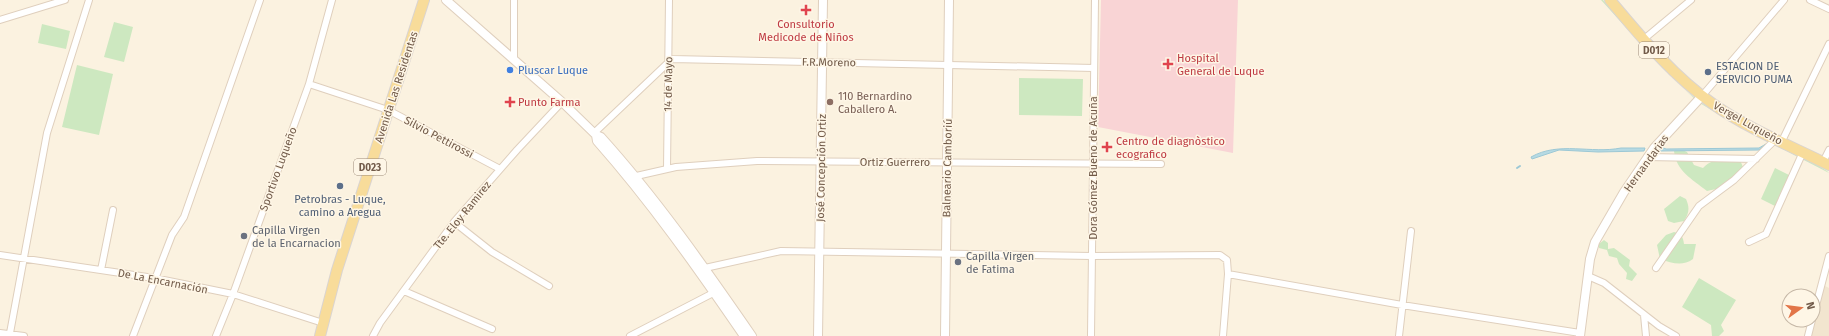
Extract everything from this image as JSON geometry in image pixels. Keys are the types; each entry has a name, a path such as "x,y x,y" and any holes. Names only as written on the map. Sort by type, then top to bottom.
{"main road":[{"name":"Avenida Las Residentas","path":"320,336 337,270 424,0"},
{"name":"Vergel Luqueño","path":"1610,0 1672,70 1702,96 1727,113 1826,164"}],"street":[{"path":"0,20 65,0"},
{"path":"10,333 47,134 89,0"},
{"path":"133,336 154,278 172,235 184,217 260,0"},
{"name":"Sportivo Luqueño","path":"216,336 233,294 309,84 332,0"},
{"path":"446,0 514,58 595,134 597,141 633,177 705,268 744,336"},
{"path":"514,0 514,58"},
{"name":"14 de Mayo","path":"666,169 669,0"},
{"name":"José Concepción Ortiz","path":"818,336 823,0"},
{"name":"Balneario Camboriú","path":"945,336 949,0"},
{"name":"Dora Gómez Bueno de Acuña","path":"1091,336 1095,0"},
{"path":"1644,39 1691,0"},
{"name":"Hernandarias","path":"1580,334 1590,258 1595,242 1624,192 1647,157 1662,138 1702,96 1784,0"},
{"path":"1810,0 1829,9"},
{"path":"1656,268 1699,206 1734,180 1779,140 1829,44"},
{"name":"F.R.Moreno","path":"668,61 672,59 1094,68"},
{"path":"595,134 668,61"},
{"name":"Silvio Pettirossi","path":"309,84 388,110 500,169"},
{"name":"Tte. Eloy Ramirez","path":"373,336 380,323 454,222 500,169 562,102"},
{"path":"1826,164 1829,150"},
{"path":"1749,242 1766,234 1803,152"},
{"path":"1647,157 1756,159"},
{"name":"Ortiz Guerrero","path":"633,177 666,169 757,161 1161,164"},
{"path":"633,177 752,336"},
{"path":"101,270 113,210"},
{"path":"454,222 492,252 549,286"},
{"path":"1399,336 1411,231"},
{"path":"705,268 769,252 820,251 1092,256 1220,255 1226,260 1228,274 1223,336"},
{"name":"De La Encarnación","path":"0,255 23,257 154,278 233,294 323,323"},
{"path":"1820,288 1829,256"},
{"path":"1228,274 1402,305 1580,334"},
{"path":"1588,276 1604,283 1644,315 1676,336"},
{"path":"1822,282 1829,285"},
{"path":"404,291 492,329"},
{"path":"630,336 717,291"},
{"path":"1644,315 1646,336"},
{"path":"0,333 10,333 24,336"}],"shaded area":[{"name":"Hospital General de Luque","path":"1101,0 1238,0 1233,153 1098,127"},
{"path":"1821,284 1829,288 1829,336 1807,336 1809,328 1821,328"}],"green space":[{"path":"1601,0 1603,0 1639,42"},
{"path":"114,22 133,27 124,62 104,57"},
{"path":"42,24 70,31 66,49 38,43"},
{"path":"77,65 113,74 99,135 62,127"},
{"path":"1671,77 1700,102 1717,113 1812,162 1829,173 1738,126 1698,102"},
{"path":"1019,78 1083,79 1082,116 1019,115"},
{"path":"1680,149 1687,152 1694,165 1703,168 1715,160 1740,160 1745,172 1725,187 1707,191 1681,169 1675,158 1674,151"},
{"path":"1775,168 1789,175 1775,206 1761,199"},
{"path":"1680,196 1686,199 1688,208 1687,215 1684,221 1674,223 1668,221 1664,209"},
{"path":"1674,232 1681,236 1684,244 1696,244 1693,259 1685,263 1677,264 1660,259 1657,245 1666,235"},
{"path":"1604,240 1608,243 1608,249 1614,248 1630,260 1629,266 1637,274 1632,281 1626,279 1627,273 1619,264 1617,258 1609,256 1607,250 1599,248 1599,244"},
{"path":"1699,278 1736,300 1721,325 1724,331 1719,336 1712,336 1711,325 1682,307"}],"water":[{"path":"1766,144 1759,150 1659,151 1661,147 1666,149 1759,148"},
{"path":"1645,148 1644,151 1598,152 1559,150 1532,159 1531,157 1542,152 1553,150 1564,149 1598,150"}],"place":[{"name":"Consultorio Medicode de Niños","path":"806,10"},
{"name":"Hospital General de Luque","path":"1168,64"},
{"name":"Pluscar Luque","path":"510,70"},
{"name":"ESTACION DE SERVICIO PUMA","path":"1708,72"},
{"name":"Punto Farma","path":"510,102"},
{"name":"110 Bernardino Caballero A.","path":"830,102"},
{"name":"Centro de diagnòstico ecografico","path":"1107,147"},
{"name":"Petrobras - Luque, camino a Aregua","path":"340,186"},
{"name":"Capilla Virgen de la Encarnacion","path":"244,236"},
{"name":"Capilla Virgen de Fatima","path":"958,262"}]}
